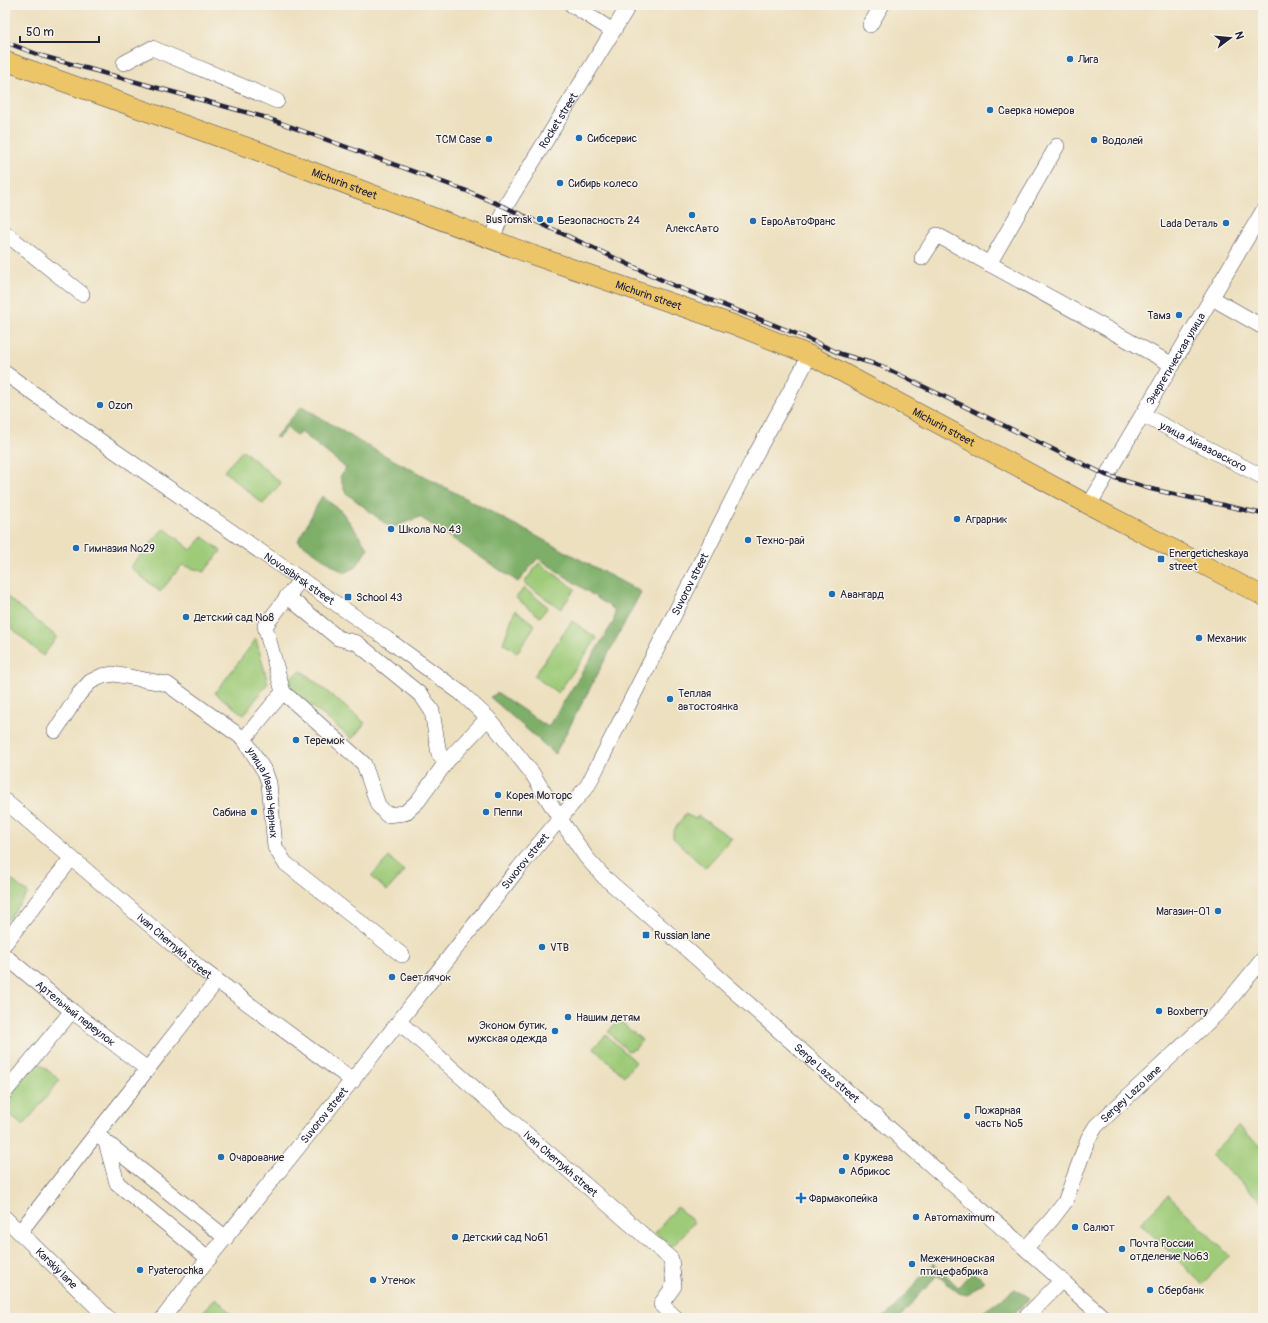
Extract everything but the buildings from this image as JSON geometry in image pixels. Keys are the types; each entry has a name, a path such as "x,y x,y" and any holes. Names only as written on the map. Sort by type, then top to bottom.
{"main road":[{"name":"Michurin street","path":"5,61 258,151 492,239 732,324 810,355 1089,505 1263,596"}],"street":[{"path":"572,5 613,31"},
{"name":"Rocket street","path":"492,239 505,207 629,5"},
{"path":"870,25 882,5"},
{"path":"124,63 152,48 277,101"},
{"path":"989,264 1057,146"},
{"name":"Энергетическая улица","path":"1089,505 1263,211"},
{"path":"5,233 82,294"},
{"path":"922,258 937,235 1173,365"},
{"path":"1212,298 1263,327"},
{"name":"Suvorov street","path":"163,1318 353,1081 518,869 588,785 751,463 810,355"},
{"name":"Novosibirsk street","path":"5,373 99,440 387,639 461,693 488,718 532,773 560,819"},
{"name":"улица Айвазовского","path":"1143,414 1263,477"},
{"path":"300,579 265,626 283,692 364,764 378,805 387,815 405,813 418,801 447,761 488,718"},
{"path":"287,596 338,638 358,643 422,696 432,711 439,754 447,761"},
{"name":"улица Ивана Черных","path":"55,731 79,694 90,682 102,676 114,674 167,684 244,739 265,772 269,783 275,847 285,863 402,955"},
{"path":"244,739 283,692"},
{"name":"Ivan Chernykh street","path":"5,801 217,982 353,1081"},
{"name":"Serge Lazo street","path":"560,819 586,857 604,877 1104,1318"},
{"path":"5,943 71,858"},
{"name":"Артельный переулок","path":"5,956 72,1011 147,1069"},
{"name":"Sergey Lazo lane","path":"1026,1248 1066,1202 1088,1139 1096,1126 1222,1009 1263,959"},
{"path":"20,1232 101,1138 147,1069 217,982"},
{"path":"5,1092 72,1011"},
{"name":"Ivan Chernykh street","path":"399,1022 671,1259 674,1286 661,1304 676,1318"},
{"path":"101,1138 226,1238"},
{"path":"101,1138 117,1183 209,1259"},
{"name":"Karskiy lane","path":"5,1218 108,1318"},
{"path":"1025,1318 1062,1280"}],"green space":[{"path":"302,406 360,442 641,592 555,754 490,697 498,693 548,727 614,621 615,610 538,558 518,582 420,517 391,528 345,492 340,477 346,468 301,432 297,436 287,428 278,438 275,437"},
{"path":"243,450 281,483 263,504 224,471"},
{"path":"322,496 342,512 368,548 356,567 344,573 298,541"},
{"path":"164,528 191,550 203,537 221,551 204,572 182,565 160,592 130,567"},
{"path":"539,563 575,589 561,609 524,583"},
{"path":"524,588 548,607 540,617 516,598"},
{"path":"5,591 6,596 57,637 43,656 5,622"},
{"path":"515,610 535,625 517,653 503,643"},
{"path":"572,621 597,638 558,693 534,676"},
{"path":"256,639 268,683 244,715 215,693"},
{"path":"302,671 365,723 352,739 287,686 284,681"},
{"path":"685,814 696,819 698,816 732,838 705,868 673,838 673,832"},
{"path":"389,857 404,871 387,891 371,876"},
{"path":"5,875 28,893 5,923"},
{"path":"618,1020 642,1040 635,1049 628,1051 608,1032"},
{"path":"606,1035 636,1062 624,1076 593,1048"},
{"path":"36,1061 60,1080 23,1126 5,1111 5,1101"},
{"path":"1238,1126 1263,1148 1263,1202 1211,1155"},
{"path":"1168,1195 1230,1256 1202,1284 1140,1223"},
{"path":"677,1207 694,1222 674,1245 670,1246 655,1233"},
{"path":"934,1263 958,1287 973,1271 984,1281 967,1295 959,1293 937,1275 899,1318 882,1318 890,1312"},
{"path":"1015,1289 1030,1298 1009,1318 975,1318"},
{"path":"216,1298 235,1318 197,1318"}],"railway":[{"path":"5,42 42,56 267,118 467,191 505,207 675,286 802,336 841,354 881,366 1106,475 1151,489 1263,514"}],"place":[{"name":"Лига","path":"1070,59"},
{"name":"Сверка номеров","path":"990,110"},
{"name":"Сибсервис","path":"579,138"},
{"name":"ТСМ Case","path":"489,139"},
{"name":"Водолей","path":"1094,140"},
{"name":"Сибирь колесо","path":"560,183"},
{"name":"АлексАвто","path":"692,215"},
{"name":"BusTomsk","path":"540,219"},
{"name":"Безопасность 24","path":"550,220"},
{"name":"ЕвроАвтоФранс","path":"753,221"},
{"name":"Lada Dеталь","path":"1226,223"},
{"name":"Тамз","path":"1179,315"},
{"name":"Ozon","path":"100,405"},
{"name":"Аграрник","path":"957,519"},
{"name":"Школа № 43","path":"391,529"},
{"name":"Техно-рай","path":"748,540"},
{"name":"Гимназия №29","path":"76,548"},
{"name":"Energeticheskaya street","path":"1161,559"},
{"name":"Авангард","path":"832,594"},
{"name":"School 43","path":"348,597"},
{"name":"Детский сад №8","path":"186,617"},
{"name":"Механик","path":"1199,638"},
{"name":"Теплая автостоянка","path":"670,699"},
{"name":"Теремок","path":"296,740"},
{"name":"Корея Моторс","path":"498,795"},
{"name":"Сабина","path":"254,812"},
{"name":"Пеппи","path":"486,812"},
{"name":"Магазин-01","path":"1218,911"},
{"name":"Russian lane","path":"646,935"},
{"name":"VTB","path":"542,947"},
{"name":"Светлячок","path":"392,977"},
{"name":"Boxberry","path":"1159,1011"},
{"name":"Нашим детям","path":"568,1017"},
{"name":"Эконом бутик, мужская одежда","path":"555,1031"},
{"name":"Пожарная часть №5","path":"967,1116"},
{"name":"Очарование","path":"221,1157"},
{"name":"Кружева","path":"846,1157"},
{"name":"Абрикос","path":"842,1171"},
{"name":"Фармакопейка","path":"801,1198"},
{"name":"Автоmaximum","path":"916,1217"},
{"name":"Салют","path":"1075,1227"},
{"name":"Детский сад №61","path":"455,1237"},
{"name":"Почта России отделение №63","path":"1122,1249"},
{"name":"Межениновская птицефабрика","path":"912,1264"},
{"name":"Pyaterochka","path":"140,1270"},
{"name":"Утенок","path":"373,1280"},
{"name":"Сбербанк","path":"1150,1290"}]}
